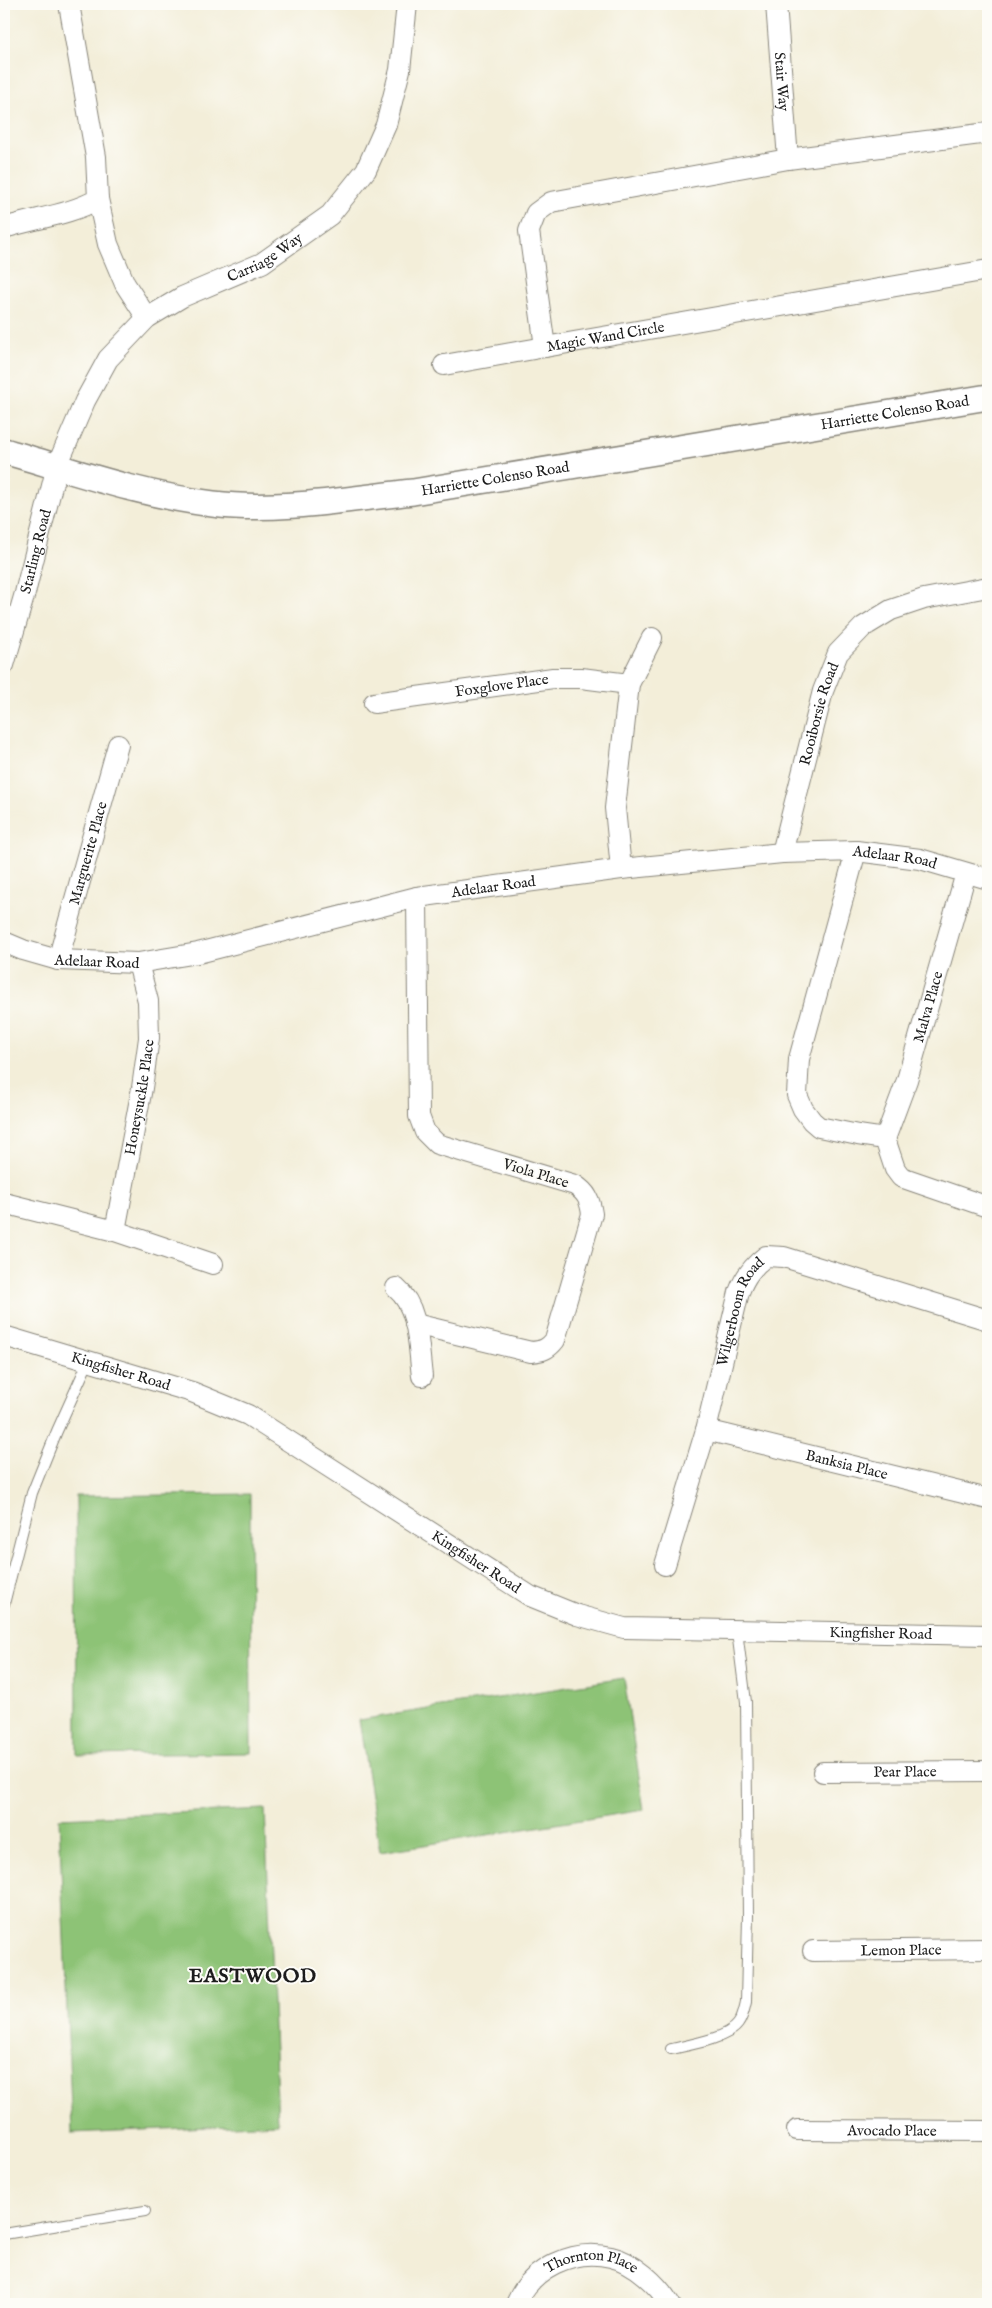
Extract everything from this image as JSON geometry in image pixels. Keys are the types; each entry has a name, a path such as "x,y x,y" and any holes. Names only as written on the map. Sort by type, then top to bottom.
{"street":[{"path":"69,4 96,157 98,199 108,244 125,284 147,318"},
{"name":"Carriage Way","path":"57,466 85,400 108,360 147,318 182,297 262,263 330,216 366,170 386,125 400,70 407,4"},
{"name":"Stair Way","path":"776,4 788,159"},
{"name":"Magic Wand Circle","path":"988,133 788,159 551,202 536,213 529,231 545,347 988,270"},
{"path":"4,228 29,220 82,208 98,199"},
{"path":"444,365 545,347"},
{"name":"Harriette Colenso Road","path":"4,452 57,466 122,487 214,504 260,506 323,502 413,492 988,397"},
{"name":"Starling Road","path":"4,665 25,593 57,466"},
{"name":"Rooiborsie Road","path":"782,853 823,691 838,653 864,627 891,610 924,599 988,587"},
{"path":"621,870 616,808 629,684 652,638"},
{"name":"Foxglove Place","path":"374,703 553,678 581,678 629,684"},
{"name":"Marguerite Place","path":"58,960 118,745"},
{"path":"856,850 799,1059 797,1095 803,1109 819,1126 858,1136 884,1139 895,1169 901,1177 988,1207"},
{"name":"Adelaar Road","path":"4,942 58,960 138,963 198,953 418,897 621,870 782,853 856,850 920,859 988,879"},
{"name":"Malva Place","path":"884,1139 907,1080 966,873"},
{"name":"Viola Place","path":"415,1324 531,1352 544,1351 549,1348 555,1340 592,1214 587,1196 584,1191 575,1185 437,1144 425,1132 419,1116 418,897"},
{"name":"Honeysuckle Place","path":"115,1231 142,1088 149,1038 148,1001 138,963"},
{"path":"4,1203 115,1231 213,1264"},
{"name":"Wilgerboom Road","path":"665,1565 706,1430 739,1292 744,1278 766,1256 784,1258 988,1320"},
{"path":"396,1288 407,1300 415,1324 422,1376"},
{"name":"Kingfisher Road","path":"4,1336 192,1392 248,1415 530,1596 577,1615 624,1628 988,1635"},
{"name":"Banksia Place","path":"706,1430 988,1499"},
{"name":"Pear Place","path":"823,1772 988,1771"},
{"name":"Lemon Place","path":"813,1952 988,1948"},
{"name":"Avocado Place","path":"797,2130 988,2131"},
{"name":"Thornton Place","path":"516,2304 534,2276 550,2265 568,2259 592,2255 612,2257 635,2269 657,2288 670,2304"}],"lane":[{"path":"4,1604 32,1493 56,1431 88,1360"},
{"path":"670,2049 728,2032 737,2026 743,2015 746,2002 748,1907 746,1702 737,1631"},
{"path":"4,2234 146,2211"}],"green space":[{"path":"250,1494 251,1753 77,1755 76,1496"},
{"path":"624,1678 644,1810 380,1852 359,1720"},
{"path":"265,1809 278,2124 72,2133 59,1818"}],"district":[{"name":"EASTWOOD","path":"253,1975"}]}
